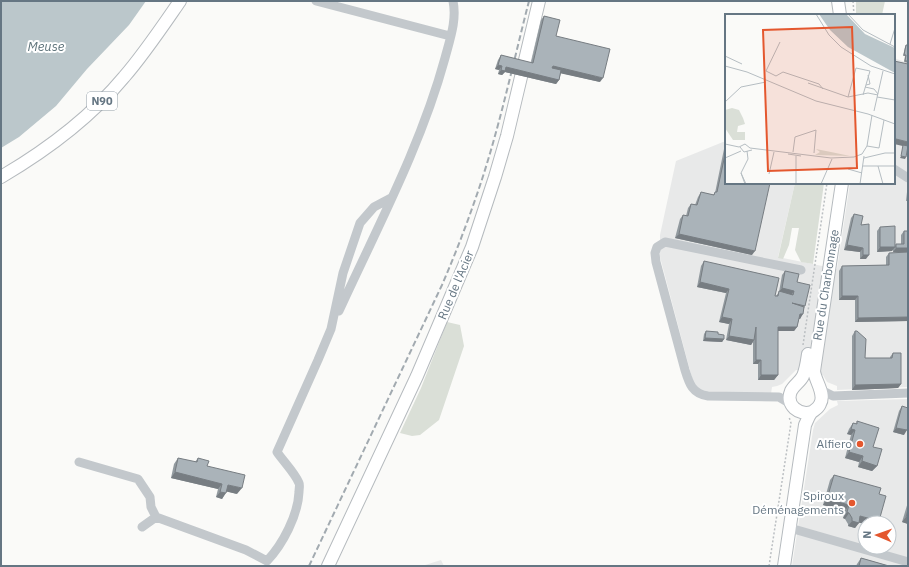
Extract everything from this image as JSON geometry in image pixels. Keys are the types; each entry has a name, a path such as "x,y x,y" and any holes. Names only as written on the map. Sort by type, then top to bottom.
{"main road":[{"name":"N90","path":"1,177 64,135 108,95 130,70 180,1"},
{"name":"Rue de l'Acier","path":"332,563 417,376 472,247 507,136 539,1"},
{"path":"838,1 840,14"},
{"path":"846,1 848,14"},
{"name":"Rue du Charbonnage","path":"776,566 798,424 792,410 790,397 795,386 802,379 806,369 834,184"},
{"name":"Rue du Charbonnage","path":"784,566 806,425 822,396 814,378 814,371 842,184"},
{"path":"795,386 807,381 819,388"},
{"path":"792,410 804,413 816,408"}],"street":[{"path":"316,1 450,36"},
{"path":"79,462 138,479 150,497 151,507 156,517 246,550 267,561 273,554 296,513 300,484 277,452 427,116 437,86 450,36 455,11 453,1"},
{"path":"895,170 908,178"},
{"path":"331,329 343,273 360,223 374,207 391,198"},
{"path":"795,386 779,397 708,396 701,395 694,390 689,383 685,370 656,262 655,252 657,246 665,242 801,270"},
{"path":"819,388 833,396 908,393"},
{"path":"816,408 833,396"},
{"path":"779,397 792,410"},
{"path":"142,526 156,517"},
{"path":"790,528 908,562"}],"path":[{"path":"853,1 854,14"},
{"path":"803,348 827,184"},
{"path":"769,566 792,410"}],"shaded area":[{"path":"856,1 885,1 882,14 856,14"},
{"path":"895,58 908,63 908,387 837,390 837,386 827,382 823,375 796,370 782,384 772,387 771,394 704,392 698,389 693,382 660,257 660,235 676,161 723,142 725,143 725,184 795,184 778,257 837,269 850,184 895,184"},
{"path":"795,184 824,184 813,264 801,262 795,250 799,228 792,228 789,245 783,259 778,258"},
{"path":"447,322 460,325 464,346 439,420 420,435 412,436 400,433 421,388"},
{"path":"908,399 908,566 792,566 815,423 830,409 838,405 837,401"},
{"path":"441,560 444,566 422,566"}],"water":[{"name":"Meuse","path":"1,1 146,1 129,25 87,69 56,106 19,137 1,148"}],"building":[{"path":"544,16 560,20 556,36 610,49 603,78 553,66 552,68 561,70 559,80 506,67 505,71 501,70 502,66 498,65 501,55 533,63"},
{"path":"906,45 908,45 908,61 905,61 906,55 904,55"},
{"path":"895,61 908,64 908,142 896,139 895,143"},
{"path":"903,145 908,146 906,157 901,156"},
{"path":"725,155 725,184 770,184 755,251 679,234 683,215 688,216 691,204 697,205 701,192 714,195 715,192 717,192"},
{"path":"854,214 863,216 861,225 869,224 869,255 863,255 863,248 847,245"},
{"path":"895,226 895,247 880,247 880,227"},
{"path":"904,231 908,231 908,248 896,248 896,244 904,244"},
{"path":"908,252 908,317 858,318 858,296 842,296 842,266 889,265 889,253"},
{"path":"704,261 779,278 775,296 778,296 779,291 793,295 794,291 782,288 785,271 799,274 797,282 810,285 805,306 792,303 804,307 803,314 800,314 797,327 778,327 778,375 761,375 761,360 756,360 756,327 754,340 729,336 732,319 722,317 729,289 700,282"},
{"path":"706,331 718,332 718,334 724,335 724,339 705,338"},
{"path":"855,331 866,339 865,358 892,358 893,353 901,353 901,384 855,385"},
{"path":"902,406 908,408 907,430 896,428"},
{"name":"Alfiero","path":"857,421 879,428 873,447 882,449 877,466 862,461 863,456 849,452 855,430 851,429 853,423 857,424"},
{"path":"178,458 197,462 198,458 209,461 207,466 245,475 242,488 228,485 226,493 220,492 222,484 175,472"},
{"name":"Spiroux Déménagements","path":"834,475 881,488 879,494 886,496 881,515 857,515 857,522 852,521 852,518 847,512 849,505 827,499"},
{"path":"861,558 889,566 859,566"}],"railway":[{"path":"309,566 442,285 459,243 491,151 529,1"}],"place":[{"name":"Alfiero","path":"860,444"},
{"name":"Spiroux Déménagements","path":"852,503"}]}
